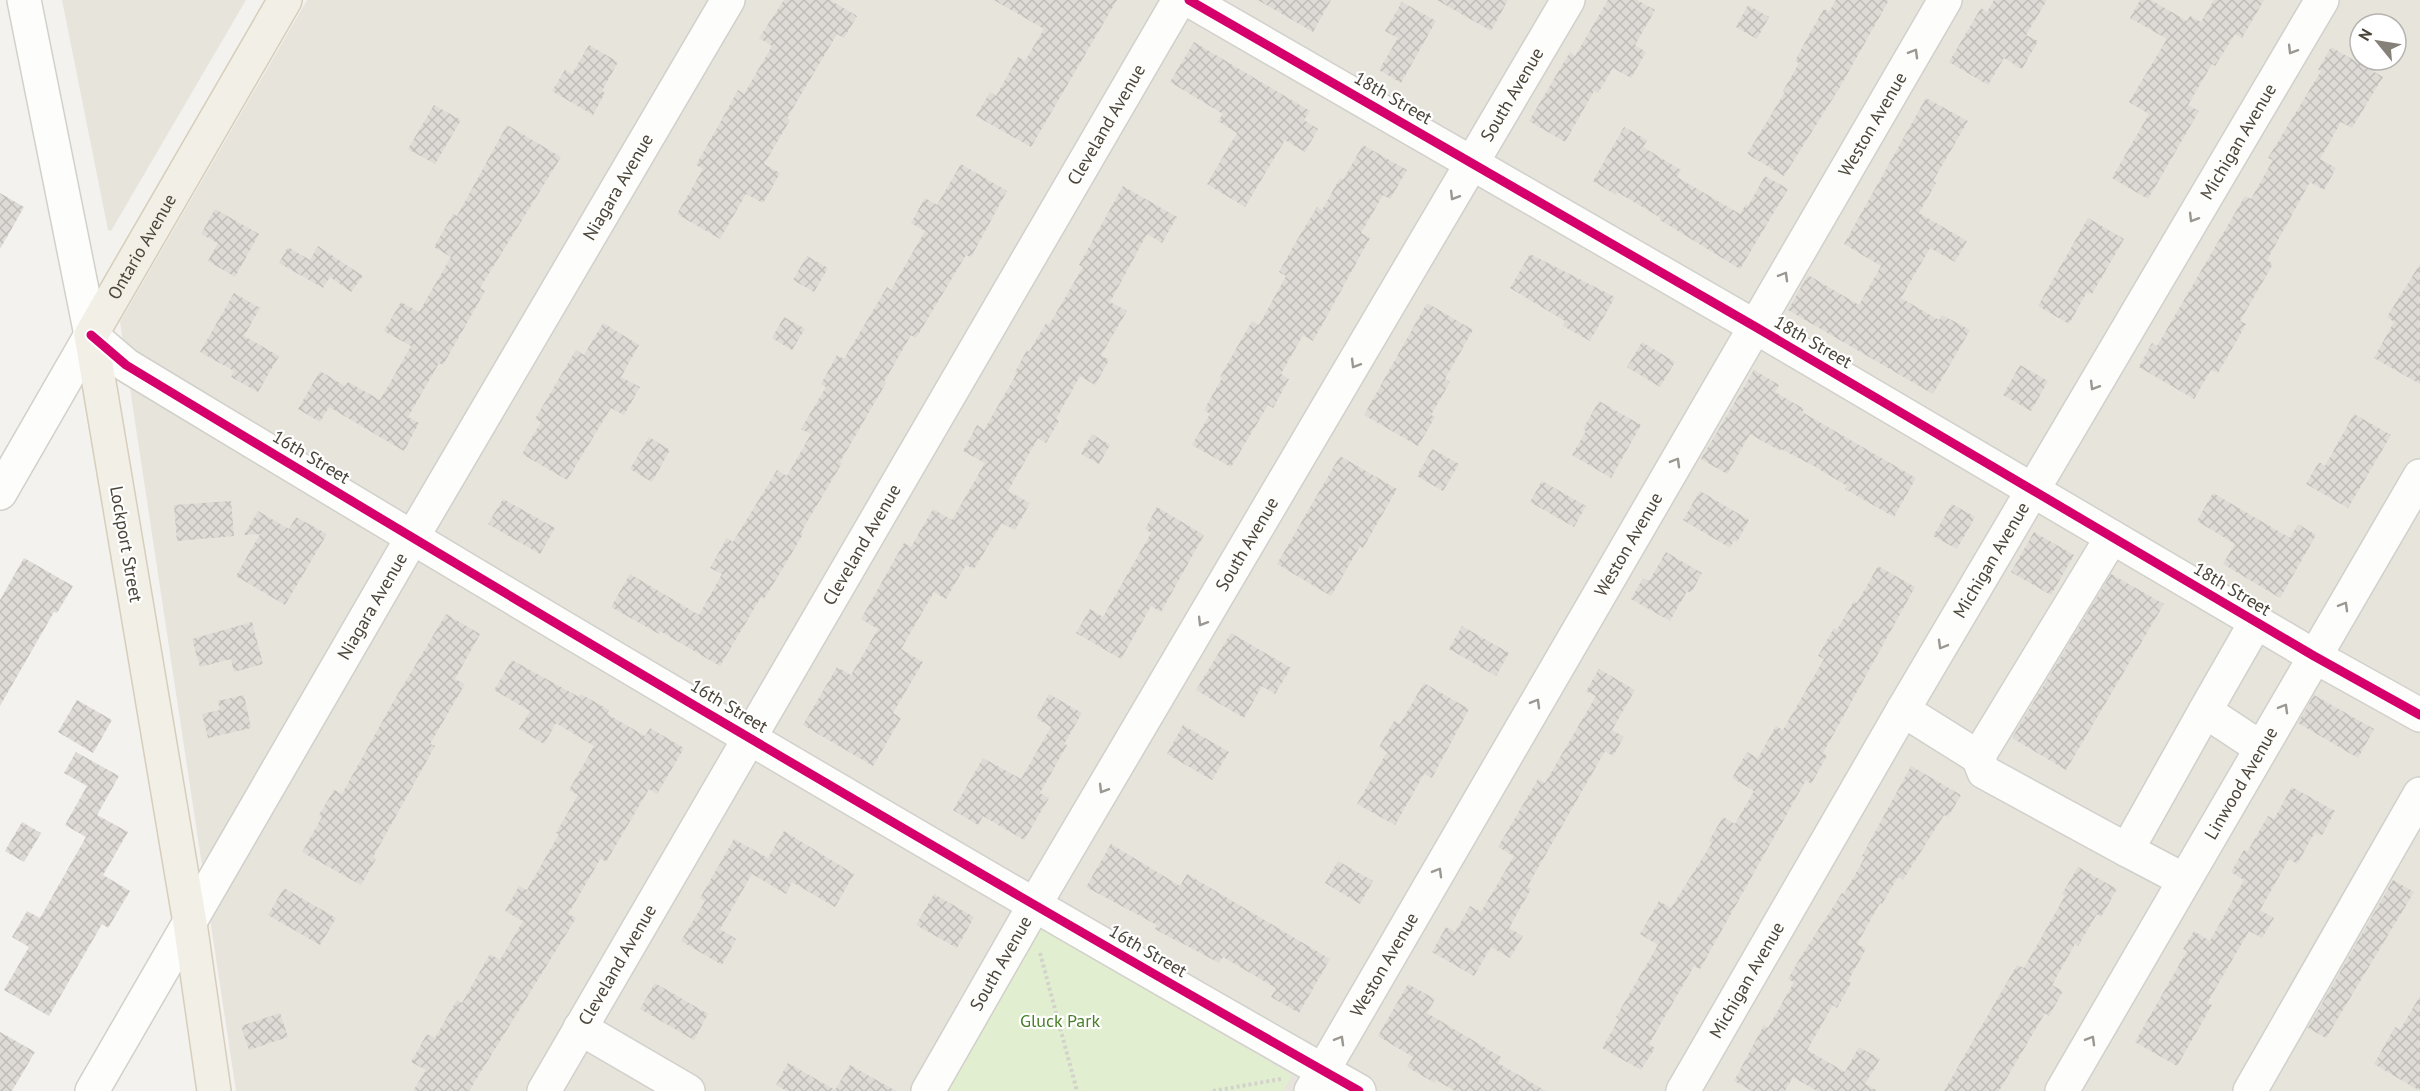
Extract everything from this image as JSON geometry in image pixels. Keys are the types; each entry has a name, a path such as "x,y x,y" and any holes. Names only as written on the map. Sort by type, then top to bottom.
{"main road":[{"name":"Ontario Avenue","path":"91,335 285,0"},
{"name":"Lockport Street","path":"91,335 190,923 214,1091"}],"street":[{"name":"Lockport Street","path":"24,0 91,335"},
{"name":"Niagara Avenue","path":"92,1091 412,538 728,0"},
{"name":"Cleveland Avenue","path":"544,1091 1179,0"},
{"name":"18th Street","path":"1189,0 1754,326 2314,656 2420,715"},
{"name":"South Avenue","path":"928,1091 1035,904 1568,0"},
{"name":"Weston Avenue","path":"1306,1080 1945,0"},
{"name":"Michigan Avenue","path":"1683,1091 1903,710 2322,0"},
{"name":"Ontario Avenue","path":"0,493 91,335"},
{"name":"16th Street","path":"91,335 126,365 412,538 1035,904 1306,1080 1359,1091"},
{"name":"Linwood Avenue","path":"2062,1091 2420,476"},
{"path":"1978,757 2112,537"},
{"path":"2127,850 2256,622"},
{"path":"1903,710 1978,757 1984,772 2184,880"},
{"path":"2205,711 2261,748"},
{"path":"2250,1091 2420,794"},
{"path":"580,1028 688,1091"}],"path":[{"path":"1039,949 1077,1091"},
{"path":"1213,1091 1306,1080"}],"shaded area":[{"path":"62,0 246,0 111,231 108,230"},
{"path":"307,0 2420,0 2420,1091 236,1091 120,322"}],"green space":[{"name":"Gluck Park","path":"1034,925 1292,1075 1283,1091 938,1091"}],"building":[{"path":"784,0 830,0 857,16 844,38 837,34 787,118 790,120 764,164 780,173 763,203 746,194 720,239 677,214 703,169 696,165 738,90 744,94 772,46 759,38"},
{"path":"994,0 1117,0 1031,147 976,116 990,92 996,96 1018,57 1025,61 1044,29"},
{"path":"1258,0 1331,0 1313,32"},
{"path":"1437,0 1508,0 1491,31"},
{"path":"1608,0 1637,0 1655,10 1635,45 1646,52 1631,78 1613,68 1598,93 1594,91 1565,142 1529,121 1570,52 1575,56"},
{"path":"1836,0 1889,0 1840,87 1784,176 1747,154 1785,92 1783,91 1799,63 1795,61 1811,31 1824,9 1829,12"},
{"path":"1994,0 2047,0 2026,35 2038,41 2022,69 2004,58 1988,85 1949,62 1981,8 1987,12"},
{"path":"2140,0 2151,0 2187,21 2190,16 2201,22 2214,0 2264,0 2242,38 2235,34 2215,66 2212,64 2188,105 2199,111 2148,199 2112,178 2149,114 2129,102 2167,39 2130,18"},
{"path":"1402,2 1436,21 1401,83 1379,70 1398,38 1385,31"},
{"path":"1748,5 1769,17 1757,39 1736,27"},
{"path":"1194,42 1310,111 1304,120 1318,129 1305,152 1285,140 1245,207 1207,184 1237,133 1218,121 1223,114 1170,82"},
{"path":"589,45 618,62 602,91 605,93 593,115 552,91 565,70 572,74"},
{"path":"2331,47 2348,57 2348,72 2374,72 2383,77 2352,128 2341,122 2320,159 2336,168 2324,190 2310,182 2267,260 2273,264 2240,321 2246,324 2218,373 2211,370 2194,399 2139,367 2152,343 2157,346 2245,196 2251,199 2273,160 2268,158 2321,71 2318,70"},
{"path":"1926,98 1968,121 1933,181 1936,183 1919,213 1967,241 1955,262 1930,248 1901,298 1939,320 1942,315 1970,330 1933,394 1788,310 1808,275 1859,305 1881,266 1844,244"},
{"path":"434,105 461,120 435,164 408,149"},
{"path":"507,125 561,157 480,288 485,291 443,365 439,363 408,417 419,423 404,451 329,407 320,422 298,409 320,371 345,386 348,382 380,400 411,346 384,331 401,302 419,312 451,257 434,247 453,214 457,216"},
{"path":"1624,127 1647,140 1643,147 1681,170 1677,177 1740,214 1746,204 1748,206 1765,176 1788,189 1740,269 1660,220 1661,218 1617,192 1616,195 1593,181"},
{"path":"1363,145 1407,170 1390,199 1383,195 1361,233 1370,238 1327,316 1313,341 1303,335 1281,374 1289,379 1273,408 1268,405 1231,467 1192,445 1210,414 1204,410 1252,321 1259,325 1286,276 1279,272 1294,245 1317,207 1322,210 1340,178 1343,180"},
{"path":"961,164 1007,191 971,257 966,255 916,338 911,335 840,462 842,463 801,532 803,534 764,599 761,597 720,666 660,631 659,634 611,607 630,574 699,615 722,574 710,568 727,538 733,542 777,470 787,476 811,434 801,429 826,387 821,384 837,355 844,359 887,287 891,290 925,231 911,223 925,198 937,205"},
{"path":"1123,186 1177,217 1162,243 1147,234 1110,302 1127,311 1101,355 1109,360 1095,385 1080,376 1056,419 1059,421 1046,443 1038,438 1008,491 1030,503 1015,530 1002,523 974,569 966,565 946,599 934,592 901,649 923,662 893,713 901,718 873,766 803,725 837,667 851,675 878,629 861,619 904,543 911,547 933,509 952,520 985,463 963,451 977,425 984,430 1017,373 1015,372 1027,350 1029,352 1046,323 1049,325 1083,267 1079,265"},
{"path":"0,193 24,207 0,249"},
{"path":"215,209 259,234 235,277 208,261 218,243 201,234"},
{"path":"2088,218 2124,239 2092,294 2087,292 2069,324 2038,306"},
{"path":"318,246 363,276 351,292 330,277 323,288 279,263 288,247 310,260"},
{"path":"1530,254 1615,297 1590,341 1563,326 1565,321 1510,288"},
{"path":"807,256 828,268 814,292 793,280"},
{"path":"2420,264 2420,384 2374,358 2394,322 2387,317"},
{"path":"234,293 260,308 244,336 279,356 258,392 231,377 234,371 200,352"},
{"path":"1427,303 1473,330 1445,379 1450,382 1431,415 1435,417 1418,446 1364,415"},
{"path":"784,317 805,329 792,350 772,338"},
{"path":"603,323 639,345 621,377 640,387 624,415 611,408 567,480 522,454 541,422 535,419 576,350 584,355"},
{"path":"1642,342 1675,362 1660,387 1627,367"},
{"path":"2020,365 2048,381 2031,411 2003,395"},
{"path":"1754,370 1779,385 1775,392 1804,409 1802,412 1916,478 1894,517 1845,489 1847,486 1812,465 1750,434 1727,474 1701,459"},
{"path":"1599,401 1641,425 1611,478 1572,455"},
{"path":"2354,414 2391,435 2348,508 2306,484 2319,462 2325,466"},
{"path":"1092,434 1110,445 1099,464 1081,454"},
{"path":"649,437 670,450 652,482 630,469"},
{"path":"1432,449 1459,464 1443,491 1417,476"},
{"path":"1340,456 1397,489 1363,548 1360,546 1331,596 1277,564"},
{"path":"1542,481 1586,506 1574,527 1530,502"},
{"path":"1700,491 1749,520 1737,542 1734,540 1730,548 1683,520"},
{"path":"2213,493 2290,538 2298,524 2316,535 2280,598 2223,564 2235,544 2197,521"},
{"path":"503,499 555,528 540,554 488,524"},
{"path":"231,501 234,536 177,541 174,505"},
{"path":"1952,504 1975,517 1957,549 1933,536"},
{"path":"1157,507 1204,535 1161,612 1151,606 1121,659 1076,633 1090,609 1103,617 1151,533 1145,529"},
{"path":"258,511 289,529 296,517 327,534 285,605 236,576 260,534 244,535"},
{"path":"2034,532 2074,555 2051,595 2011,572"},
{"path":"1666,552 1702,573 1691,593 1687,591 1670,621 1631,599 1643,578 1649,581"},
{"path":"24,558 73,586 57,613 54,612 0,706 0,600"},
{"path":"1878,566 1915,587 1823,753 1827,756 1811,784 1806,780 1700,969 1694,966 1649,1044 1655,1048 1641,1070 1602,1048 1619,1019 1616,1017 1658,945 1640,934 1659,901 1671,908 1712,843 1709,841 1723,817 1735,824 1754,791 1732,778 1747,752 1758,758 1776,726 1783,730 1824,659 1818,656 1834,628 1837,630 1854,601 1857,603"},
{"path":"2111,574 2164,604 2066,770 2012,738"},
{"path":"446,614 480,634 455,679 465,684 430,744 435,746 373,857 376,859 361,885 302,852 322,817 319,815 334,790 342,794"},
{"path":"252,622 263,664 234,672 231,659 200,667 192,639"},
{"path":"1462,626 1509,653 1496,676 1449,649"},
{"path":"1231,633 1291,668 1275,694 1262,686 1244,718 1196,690"},
{"path":"512,660 579,697 581,694 609,710 607,714 645,736 650,728 684,748 657,794 649,789 606,862 601,858 568,914 576,918 469,1091 413,1091 426,1070 411,1062 427,1034 435,1038 457,1000 462,1003 490,954 500,960 523,921 505,911 519,886 527,890 559,834 556,833 578,795 569,790 594,746 556,723 544,744 519,729 530,711 494,690"},
{"path":"1599,669 1635,690 1612,730 1624,737 1613,756 1605,751 1527,887 1531,889 1509,928 1523,936 1510,958 1491,947 1474,976 1432,952 1446,927 1455,932 1470,906 1481,912 1514,856 1498,847 1538,779 1545,783 1596,696 1586,691"},
{"path":"1424,683 1469,709 1432,778 1424,774 1395,825 1357,804 1387,752 1379,747 1394,721 1400,724"},
{"path":"1049,694 1082,713 1040,793 1049,798 1024,840 983,816 978,825 953,810 983,758 1021,779 1051,727 1036,718"},
{"path":"244,695 251,728 208,738 202,714 220,710 218,701"},
{"path":"2314,695 2374,729 2358,758 2298,723"},
{"path":"77,700 112,720 93,753 58,732"},
{"path":"1183,725 1229,752 1212,780 1167,754"},
{"path":"76,752 119,776 97,815 128,832 103,875 130,891 108,928 102,924 49,1016 4,990 29,947 12,937 27,911 40,918 86,837 65,825 87,786 64,773"},
{"path":"1911,766 1961,795 1948,817 1944,815 1903,880 1898,877 1882,904 1880,903 1857,944 1866,949 1848,981 1851,983 1837,1008 1833,1005 1807,1050 1845,1072 1859,1047 1880,1059 1865,1084 1878,1091 1817,1091 1793,1077 1785,1091 1752,1091 1734,1081 1764,1025 1768,1028 1794,982 1788,979 1802,955 1842,893 1844,894 1865,857 1862,856"},
{"path":"2292,787 2335,811 2322,835 2315,832 2297,864 2289,859 2260,910 2274,918 2262,938 2249,931 2207,1003 2212,1005 2177,1066 2135,1042 2187,951 2183,949 2194,931 2210,941 2244,880 2231,872 2244,850 2247,852 2268,816 2274,819"},
{"path":"22,822 41,833 24,862 5,851"},
{"path":"784,831 854,874 835,907 792,882 786,894 752,874 720,929 736,939 722,965 681,941 705,901 700,898 734,839 768,858"},
{"path":"1111,844 1180,886 1187,874 1330,959 1299,1013 1271,997 1276,988 1223,957 1219,963 1180,943 1155,929 1157,925 1086,887"},
{"path":"1338,861 1373,881 1360,904 1325,883"},
{"path":"2078,867 2117,889 2101,917 2097,914 2078,946 2075,944 2052,985 2063,991 2049,1016 2045,1013 1999,1091 1944,1091 2017,965 2024,968 2065,896 2062,894"},
{"path":"2393,880 2414,892 2326,1038 2308,1028"},
{"path":"284,888 336,918 320,945 268,915"},
{"path":"934,894 974,917 957,948 916,925"},
{"path":"655,983 708,1014 694,1040 640,1009"},
{"path":"1408,984 1435,999 1427,1013 1501,1057 1498,1063 1546,1091 1455,1091 1407,1067 1413,1057 1378,1036"},
{"path":"2420,996 2420,1091 2374,1064 2395,1027 2400,1030"},
{"path":"280,1013 288,1037 249,1050 241,1026"},
{"path":"0,1032 35,1052 12,1091 0,1091"},
{"path":"788,1063 835,1090 850,1065 896,1091 787,1091 776,1085"}],"cycle path":[{"path":"1189,0 1754,326 2314,656 2420,715"},
{"path":"91,335 126,365 432,550 894,823 1359,1091"}]}
